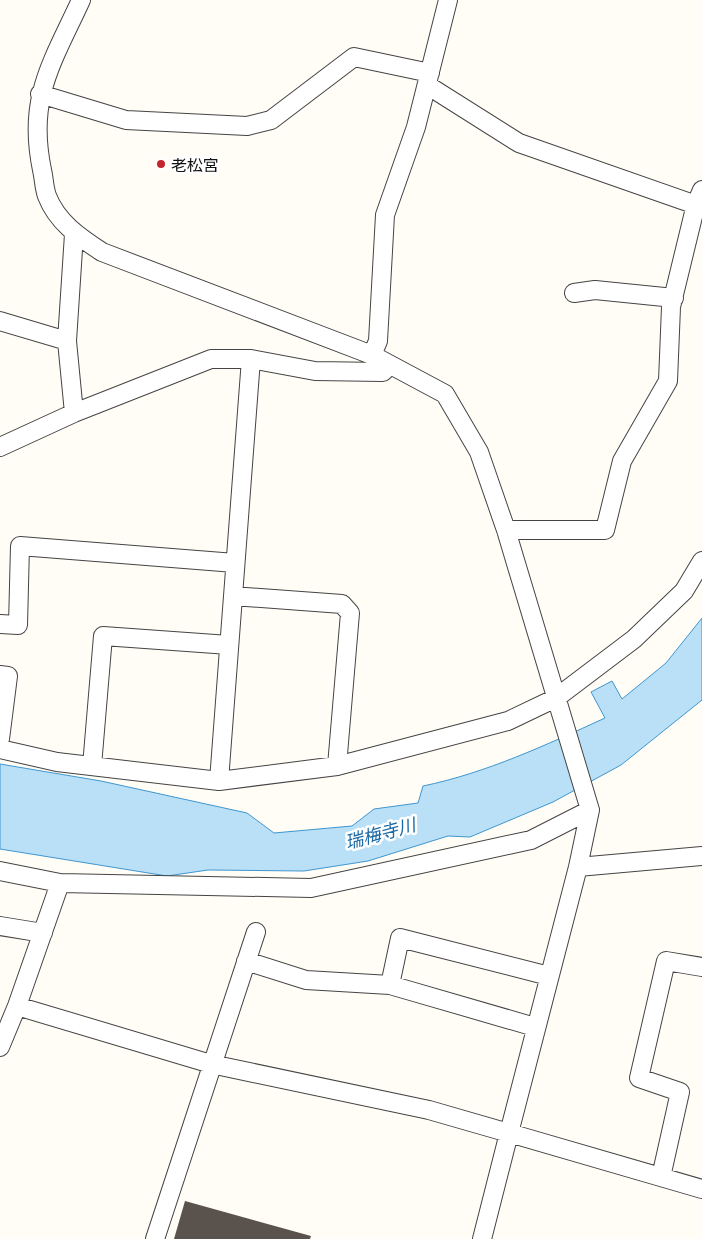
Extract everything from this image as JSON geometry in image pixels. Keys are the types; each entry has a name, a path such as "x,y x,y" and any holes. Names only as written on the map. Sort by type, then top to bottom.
{"street":[{"path":"81,0 40,94 36,123 37,148 46,196 56,214 74,234 102,252 372,355 389,366 445,394 479,452 506,530 590,810 578,867 482,1239"},
{"path":"372,355 378,341 384,216 416,127 448,0"},
{"path":"40,94 126,120 247,126 271,120 354,57 428,79 519,143 700,200 674,298 668,381 622,461 605,530 506,530"},
{"path":"74,234 67,341 74,413"},
{"path":"574,293 595,290 674,298"},
{"path":"0,321 67,341"},
{"path":"0,447 74,413 211,359 251,359 315,372 383,372 389,366"},
{"path":"219,781 251,359"},
{"path":"0,624 18,625 20,546 235,563"},
{"path":"0,750 57,762 219,781 337,766 508,721 556,698 634,639 684,591 702,561"},
{"path":"233,596 342,604 350,613 337,766"},
{"path":"92,766 103,636 229,645"},
{"path":"0,675 8,676 0,738"},
{"path":"0,871 60,883 311,888 531,840 590,810"},
{"path":"578,867 702,856"},
{"path":"0,1046 17,1006 60,883"},
{"path":"0,926 43,933"},
{"path":"156,1239 211,1064 256,932"},
{"path":"390,985 400,938 549,976"},
{"path":"246,961 306,980 390,985 536,1027"},
{"path":"661,1177 680,1092 639,1078 666,961 702,968"},
{"path":"17,1006 211,1064 429,1110 702,1189"}],"water":[{"name":"瑞梅寺川","path":"702,618 702,700 621,765 553,802 470,837 448,836 368,861 304,871 208,870 167,876 0,849 0,764 101,781 247,813 274,833 352,826 374,809 418,803 423,786 493,766 605,718 591,692 612,681 622,699 666,663"}],"building":[{"path":"185,1201 311,1236 310,1239 174,1239"}],"place":[{"name":"老松宮","path":"161,164"}]}
